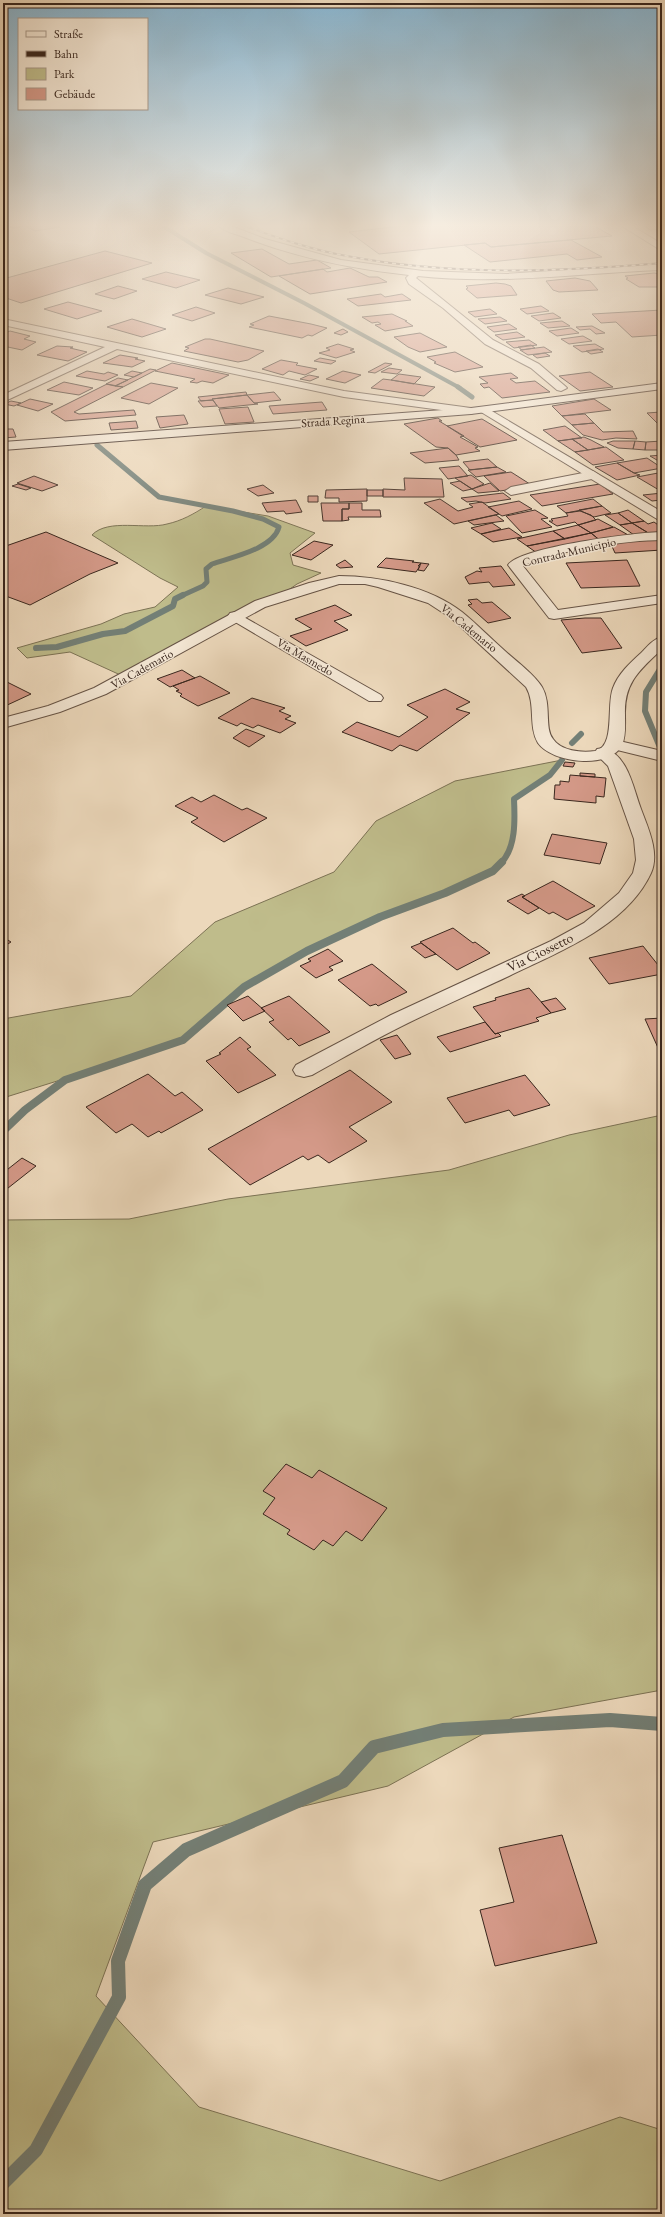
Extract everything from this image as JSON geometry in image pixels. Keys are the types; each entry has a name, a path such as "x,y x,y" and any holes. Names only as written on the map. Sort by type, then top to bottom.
{"street":[{"path":"38,329 344,394 471,411"},
{"path":"474,329 489,342 535,366 561,388"},
{"path":"3,399 115,346"},
{"name":"Strada Regina","path":"3,446 485,410 662,386"},
{"path":"485,410 662,518"},
{"path":"511,492 593,476"},
{"name":"Contrada Municipio","path":"662,536 622,539 531,558 515,565 554,615 662,598"},
{"name":"Via Cademario","path":"3,724 54,709 100,691 236,616 288,594 340,580 365,580 418,594 433,600 456,615 532,684 538,694 542,734 551,747 573,755 588,756 609,749"},
{"name":"Via Masmedo","path":"236,616 375,698"},
{"path":"609,749 617,740 616,702 620,688 639,664 662,641"},
{"path":"609,749 658,756"},
{"name":"Via Ciossetto","path":"304,1070 398,1020 584,931 609,913 626,897 642,873 645,860 643,839 616,764 609,749"}],"green space":[{"path":"206,506 268,516 315,533 290,553 293,565 321,573 297,584 277,598 127,678 70,652 27,658 17,648 101,624 124,614 155,607 178,587 160,578 92,535 99,530 108,527 128,525 149,526 172,523 197,512"},
{"path":"562,760 550,775 516,796 514,799 514,834 510,852 506,859 494,871 468,884 337,937 290,960 245,987 201,1025 172,1045 3,1098 3,1019 131,996 215,922 334,872 376,821 455,781"},
{"path":"662,1115 662,1690 514,1717 388,1786 153,1842 96,1996 199,2107 440,2181 620,2117 662,2130 662,2214 3,2214 3,1220 129,1219 228,1199 449,1170 569,1135"}],"building":[{"path":"116,329 165,329 142,337"},
{"path":"261,329 324,329 312,336 308,335 302,338"},
{"path":"342,329 348,332 341,335 334,333"},
{"path":"490,329 513,329 494,332"},
{"path":"573,329 579,333 557,336 549,331"},
{"path":"591,329 598,329 605,333 596,334"},
{"path":"624,329 662,329 662,335 632,337"},
{"path":"10,331 30,336 24,339 36,342 22,350 3,346 3,344 7,342 3,341 3,334"},
{"path":"517,332 525,337 503,340 495,335"},
{"path":"420,333 447,347 420,352 408,347 394,337"},
{"path":"583,336 592,341 569,344 561,339"},
{"path":"205,339 264,351 248,360 238,362 184,351 189,348 185,347"},
{"path":"529,340 537,345 514,348 506,342"},
{"path":"338,344 354,349 350,350 355,352 336,358 319,353 330,350 326,348"},
{"path":"595,344 604,349 582,352 573,346"},
{"path":"531,345 535,348 522,350 518,347"},
{"path":"57,346 73,347 70,348 87,352 68,361 37,355"},
{"path":"544,347 552,352 528,355 520,350"},
{"path":"598,349 603,352 591,354 586,351"},
{"path":"455,352 483,367 455,372 434,363 436,362 427,357"},
{"path":"545,353 550,356 537,358 533,355"},
{"path":"120,355 138,358 135,359 145,361 132,367 103,363"},
{"path":"320,358 336,361 331,364 314,361"},
{"path":"281,360 298,363 296,365 317,369 305,375 289,371 283,375 262,369"},
{"path":"172,363 229,375 213,383 202,381 197,383 190,382 195,379 155,371"},
{"path":"385,363 392,364 375,373 368,372"},
{"path":"389,368 402,370 397,374 381,372"},
{"path":"150,369 156,370 123,387 115,386"},
{"path":"87,371 104,374 108,372 118,375 105,381 76,376"},
{"path":"132,371 142,373 134,377 124,375"},
{"path":"343,371 361,375 345,383 326,379"},
{"path":"590,372 613,387 580,391 559,376"},
{"path":"511,373 518,378 510,379 516,383 535,381 550,392 502,398 489,387 484,388 480,384 488,383 479,377"},
{"path":"399,374 421,377 414,384 391,380"},
{"path":"309,375 319,377 310,381 300,379"},
{"path":"118,378 128,380 115,386 106,384"},
{"path":"383,379 435,387 424,396 371,388"},
{"path":"64,382 93,388 79,395 47,390"},
{"path":"151,383 178,388 149,404 121,398"},
{"path":"107,384 123,387 74,412 79,414 134,410 136,415 65,421 51,412"},
{"path":"246,392 247,395 212,399 213,400 201,401 198,397"},
{"path":"274,392 281,400 254,403 247,395"},
{"path":"247,395 254,403 258,404 219,408 212,399"},
{"path":"30,399 53,404 38,411 17,405"},
{"path":"594,399 611,410 562,416 552,406"},
{"path":"213,400 217,406 203,407 198,401"},
{"path":"11,401 21,403 14,406 4,404"},
{"path":"322,402 327,410 273,414 269,406"},
{"path":"248,407 254,422 225,424 219,409"},
{"path":"661,412 662,423 657,423 647,413"},
{"path":"585,414 594,423 572,425 562,416"},
{"path":"184,415 188,424 160,428 156,417"},
{"path":"438,418 442,421 439,421 464,436 460,437 478,447 475,448 480,451 456,455 448,448 436,447 404,424"},
{"path":"482,419 517,440 480,447 447,426"},
{"path":"136,421 138,428 111,430 109,423"},
{"path":"594,423 603,432 633,431 637,439 616,438 602,440 583,435 572,425"},
{"path":"565,426 582,438 558,441 543,430"},
{"path":"3,429 13,429 16,437 3,438"},
{"path":"584,437 604,447 588,450 572,439"},
{"path":"572,439 588,450 575,452 558,441"},
{"path":"613,441 635,441 633,449 618,448 607,443"},
{"path":"635,441 646,442 645,450 633,449"},
{"path":"662,441 662,450 645,450 646,442"},
{"path":"606,447 624,460 593,465 575,452"},
{"path":"448,448 459,460 425,463 410,453"},
{"path":"662,455 662,463 650,456"},
{"path":"647,458 662,468 634,473 617,463"},
{"path":"488,459 497,467 470,470 463,462"},
{"path":"617,463 640,475 617,480 595,467"},
{"path":"459,466 468,476 448,479 439,468"},
{"path":"497,467 506,472 476,477 468,470"},
{"path":"511,472 533,486 500,491 484,476"},
{"path":"658,473 662,476 662,489 659,490 637,477"},
{"path":"471,475 484,484 472,489 455,478"},
{"path":"34,476 58,485 42,491 17,483"},
{"path":"404,478 442,479 444,497 383,497 383,489 405,490"},
{"path":"460,481 472,489 463,491 450,483"},
{"path":"490,483 499,491 478,493 472,489"},
{"path":"18,484 31,488 26,490 12,486"},
{"path":"600,484 613,494 542,506 530,495"},
{"path":"263,485 274,493 258,496 247,489"},
{"path":"367,489 367,501 339,502 339,498 325,498 326,490"},
{"path":"367,490 383,490 383,496 367,496"},
{"path":"503,493 511,499 485,503 476,501 467,502 461,498"},
{"path":"662,493 661,500 652,501 643,495"},
{"path":"308,496 318,496 318,502 308,502"},
{"path":"440,499 458,511 473,507 469,504 482,502 499,514 454,524 424,503"},
{"path":"593,499 602,506 566,513 557,506"},
{"path":"296,500 302,512 286,514 284,511 267,512 262,503"},
{"path":"519,501 532,509 502,516 488,507"},
{"path":"321,503 349,503 349,509 342,509 342,521 323,521"},
{"path":"349,503 362,503 362,510 380,510 381,517 348,517 349,520 342,521 342,509 349,509"},
{"path":"602,506 611,513 594,517 579,510"},
{"path":"535,510 548,518 541,519 552,527 522,533 506,516"},
{"path":"628,510 644,521 632,523 618,513"},
{"path":"580,511 591,515 596,520 578,525 575,522 557,526 549,521 553,521 551,519 568,516 566,513"},
{"path":"618,513 632,523 620,525 605,515"},
{"path":"496,515 504,521 474,525 468,521"},
{"path":"598,519 613,527 591,533 578,525"},
{"path":"644,521 648,524 654,522 661,527 661,532 650,534 632,523"},
{"path":"492,523 501,529 481,534 471,528"},
{"path":"632,523 650,534 634,535 620,525"},
{"path":"578,525 591,533 565,539 553,531"},
{"path":"614,527 630,536 602,542 591,533"},
{"path":"509,528 522,537 493,542 481,534"},
{"path":"553,531 565,539 527,546 517,539"},
{"path":"46,532 118,563 90,574 30,605 3,595 3,547"},
{"path":"591,533 602,542 537,553 527,546"},
{"path":"656,538 662,544 662,550 615,553 610,542"},
{"path":"314,541 333,545 311,560 292,555"},
{"path":"386,558 421,563 416,572 377,567"},
{"path":"345,560 353,567 340,568 336,565"},
{"path":"627,560 640,586 581,588 566,563"},
{"path":"421,563 429,564 424,571 418,570"},
{"path":"501,566 515,585 493,587 489,582 469,584 465,577 477,571 482,572 479,568"},
{"path":"477,599 482,603 492,602 511,618 488,623 468,605 472,604 468,600"},
{"path":"335,605 352,615 334,621 348,630 306,646 290,636 312,629 295,619"},
{"path":"601,618 622,648 582,653 561,620"},
{"path":"182,670 195,678 170,687 157,679"},
{"path":"200,676 230,693 198,706 180,696 182,694 176,691 179,690 173,686"},
{"path":"3,680 31,694 3,707"},
{"path":"445,689 470,702 456,709 470,713 417,751 400,745 392,751 342,732 357,722 399,737 428,717 407,705"},
{"path":"252,698 285,708 279,711 291,716 285,719 296,723 280,733 258,725 253,728 241,723 237,726 218,718"},
{"path":"246,729 265,736 249,747 233,738"},
{"path":"565,762 575,763 573,767 563,766"},
{"path":"580,773 595,774 595,777 580,776"},
{"path":"570,775 606,778 604,797 596,796 596,803 554,799 555,785 560,785 560,781 569,782"},
{"path":"214,795 242,810 247,808 267,818 224,842 191,822 198,818 175,806 192,797 201,802"},
{"path":"552,834 607,843 600,864 544,855"},
{"path":"660,870 662,870 662,896 659,896"},
{"path":"553,881 595,906 567,920 553,912 549,914 522,897"},
{"path":"522,894 525,896 522,897 539,908 528,914 507,901"},
{"path":"453,928 473,943 475,942 490,953 457,970 420,942"},
{"path":"3,937 11,942 3,947"},
{"path":"421,943 436,954 425,958 411,947"},
{"path":"643,946 662,970 662,974 609,984 589,958"},
{"path":"328,949 343,961 329,967 333,970 316,978 300,966 311,961 308,959"},
{"path":"372,964 407,992 378,1006 376,1004 370,1006 338,980"},
{"path":"529,988 551,1013 536,1018 539,1021 495,1034 473,1007 496,1000 495,998"},
{"path":"248,996 265,1011 243,1021 227,1005"},
{"path":"289,996 330,1032 299,1046 291,1038 288,1040 269,1022 274,1020 261,1008"},
{"path":"556,998 566,1009 551,1013 541,1002"},
{"path":"662,1018 662,1049 659,1050 645,1019"},
{"path":"485,1022 495,1034 498,1033 501,1036 450,1052 437,1037"},
{"path":"397,1035 411,1054 395,1059 380,1040"},
{"path":"240,1037 251,1047 247,1049 276,1075 238,1093 206,1061 221,1054 219,1053"},
{"path":"350,1070 392,1102 349,1127 367,1141 329,1163 318,1155 308,1160 303,1156 250,1185 208,1149"},
{"path":"148,1074 175,1096 182,1092 203,1110 161,1133 159,1131 148,1137 132,1124 116,1133 86,1107"},
{"path":"525,1075 550,1105 514,1116 509,1110 465,1123 447,1098"},
{"path":"22,1158 36,1166 3,1192 3,1173"},
{"path":"286,1464 312,1478 319,1470 387,1508 362,1541 346,1531 333,1546 323,1540 314,1550 287,1534 290,1530 263,1514 275,1498 263,1491"},
{"path":"562,1835 597,1943 495,1966 480,1910 514,1902 499,1848"}],"waterway":[{"path":"353,329 460,388"},
{"path":"458,387 472,397"},
{"path":"97,445 159,497 233,511 263,519 279,527 275,535 260,547 212,564 206,569 207,582 203,586 181,596"},
{"path":"36,648 57,647 103,634 125,631 173,606 175,599 181,596"},
{"path":"662,666 646,692 645,711 662,752"},
{"path":"572,743 581,734"},
{"path":"501,863 510,850 514,833 514,799 550,775 562,760"},
{"path":"3,1131 25,1110 65,1080 183,1040 244,987 307,951 380,917 445,893 493,871 501,863"},
{"path":"3,2183 36,2150 119,1997 118,1961 145,1885 186,1850 343,1781 374,1747 443,1730 610,1720 662,1724"}]}
